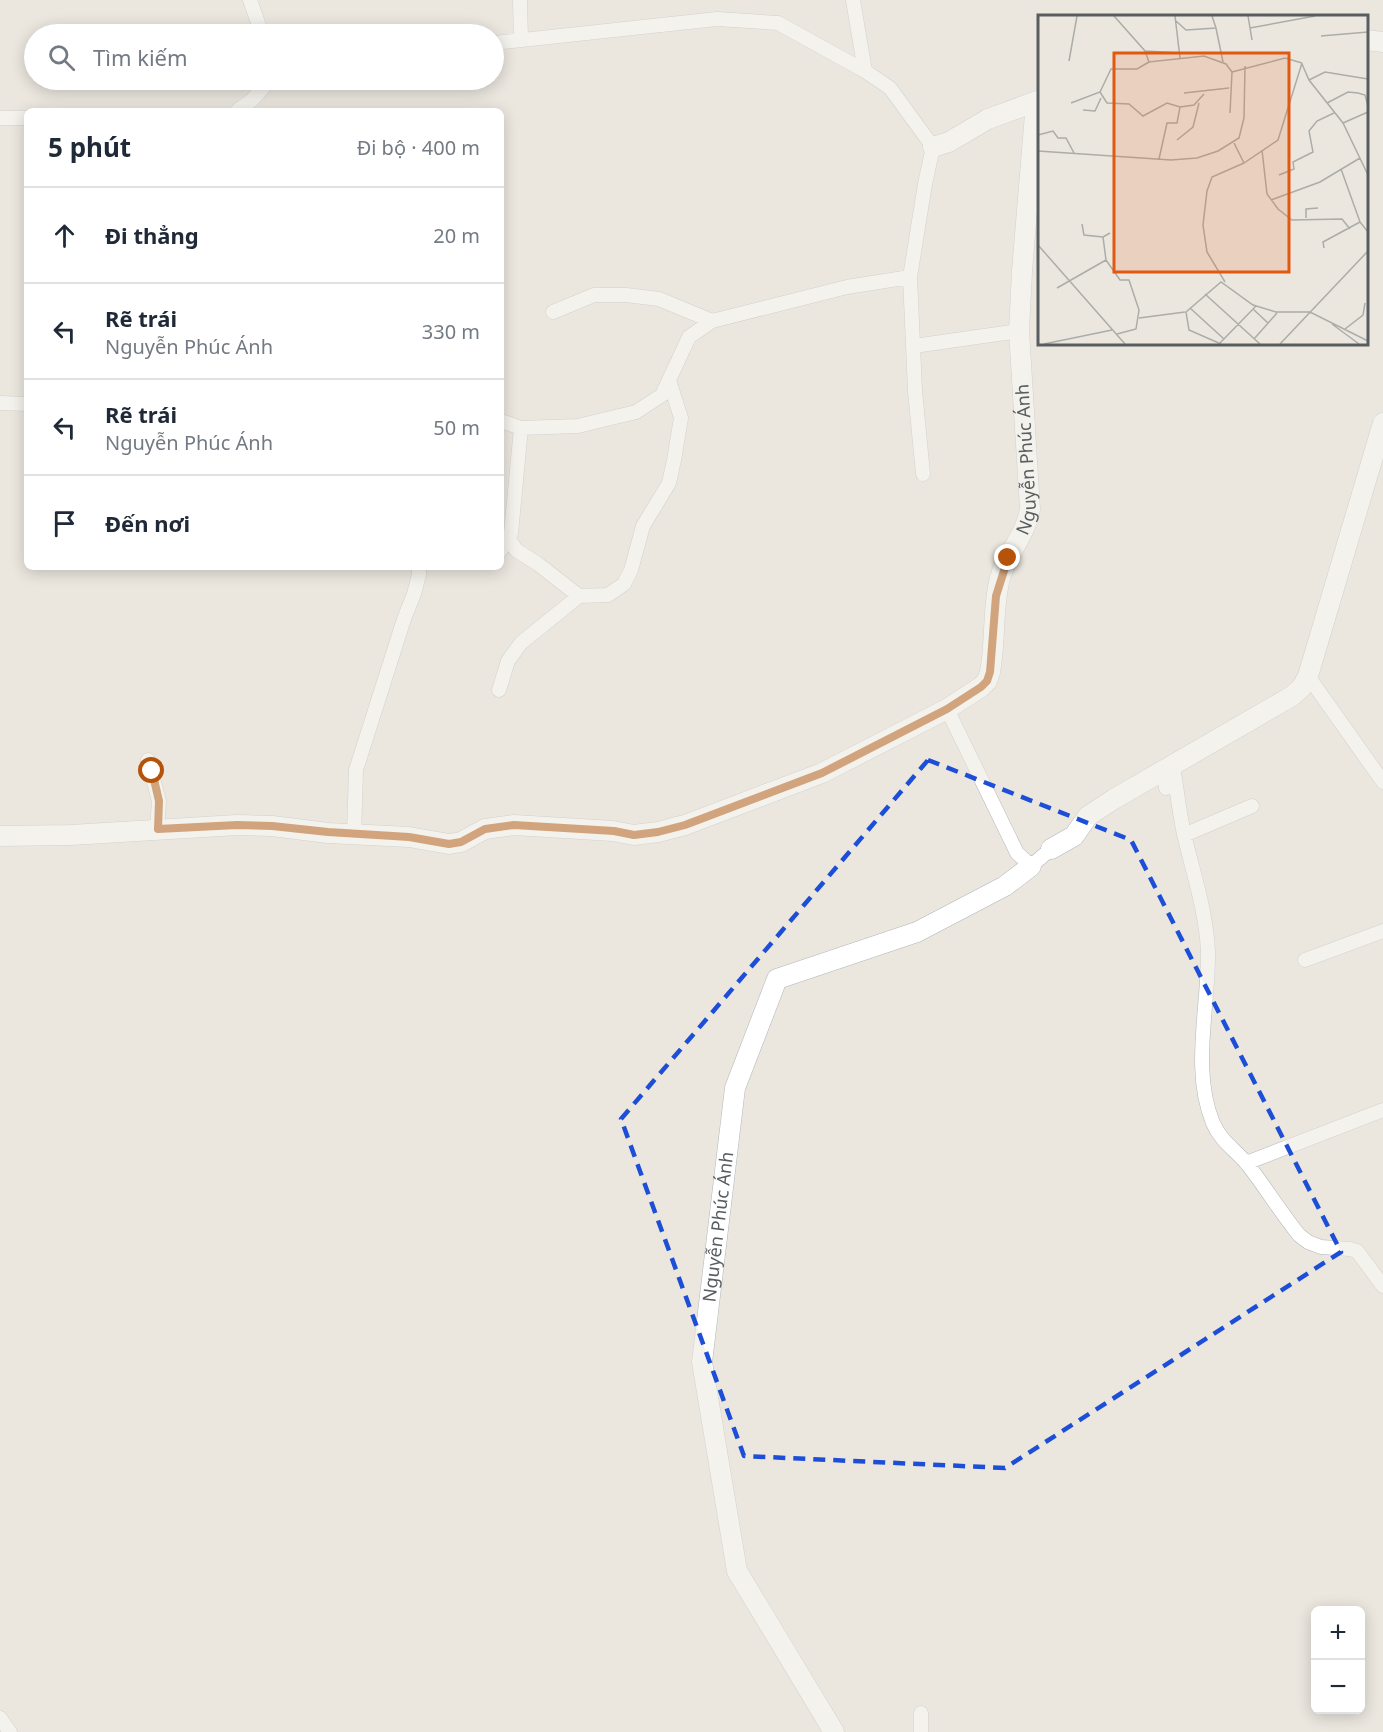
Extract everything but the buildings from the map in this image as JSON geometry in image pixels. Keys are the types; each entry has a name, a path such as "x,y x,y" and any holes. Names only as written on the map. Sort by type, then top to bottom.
{"street":[{"path":"250,0 258,24"},
{"path":"519,0 520,40"},
{"path":"853,0 865,71"},
{"path":"504,42 717,19 778,23 865,71 890,88 933,147 910,278 915,391 922,474"},
{"path":"1368,40 1383,42"},
{"path":"241,108 261,90"},
{"name":"Nguyễn Phúc Ánh","path":"0,836 71,835 227,825 272,826 354,835 409,837 449,844 461,842 485,829 514,825 614,831 634,835 658,832 685,825 822,773 947,709 987,681 992,661 995,608 1001,575 1029,520 1030,503 1019,331 1022,271 1038,101 988,119 949,142 933,147"},
{"path":"0,118 24,118"},
{"path":"504,422 520,428 578,426 636,412 662,395 689,337 712,321 847,287 910,278"},
{"path":"553,312 594,295 626,295 659,299 712,321"},
{"path":"914,346 1019,331"},
{"path":"499,690 508,661 521,643 579,596 608,595 624,584 631,570 643,526 669,483 681,418 669,380"},
{"path":"0,403 24,404"},
{"path":"947,709 1017,853 1031,866 1051,849 1074,836 1088,816 1114,799 1292,696 1302,687 1308,676 1383,423"},
{"path":"520,428 511,533 505,544 538,564 579,596"},
{"path":"354,835 356,770 414,594 419,570"},
{"path":"1308,676 1383,782"},
{"path":"148,760 159,801 158,829"},
{"path":"1173,766 1184,835 1202,904 1208,952 1203,1058 1205,1095 1209,1111 1221,1138 1246,1163 1299,1235 1308,1242 1321,1247 1357,1251 1383,1286"},
{"path":"1184,835 1252,806"},
{"name":"Nguyễn Phúc Ánh","path":"834,1732 737,1571 702,1362 735,1088 777,979 917,932 1005,886 1031,866"},
{"path":"1305,960 1383,931"},
{"path":"1246,1163 1383,1110"},
{"path":"921,1713 921,1732"},
{"path":"0,1718 10,1732"}],"highlighted area":[{"path":"928,760 1131,840 1341,1252 1005,1468 744,1456 621,1119"}],"route":[{"path":"152,771 159,801 158,829 198,826 272,826 409,837 449,844 461,842 485,829 514,825 614,831 634,835 658,832 685,825 822,773 947,709 981,687 987,681 990,672 996,596 1008,558"}]}
